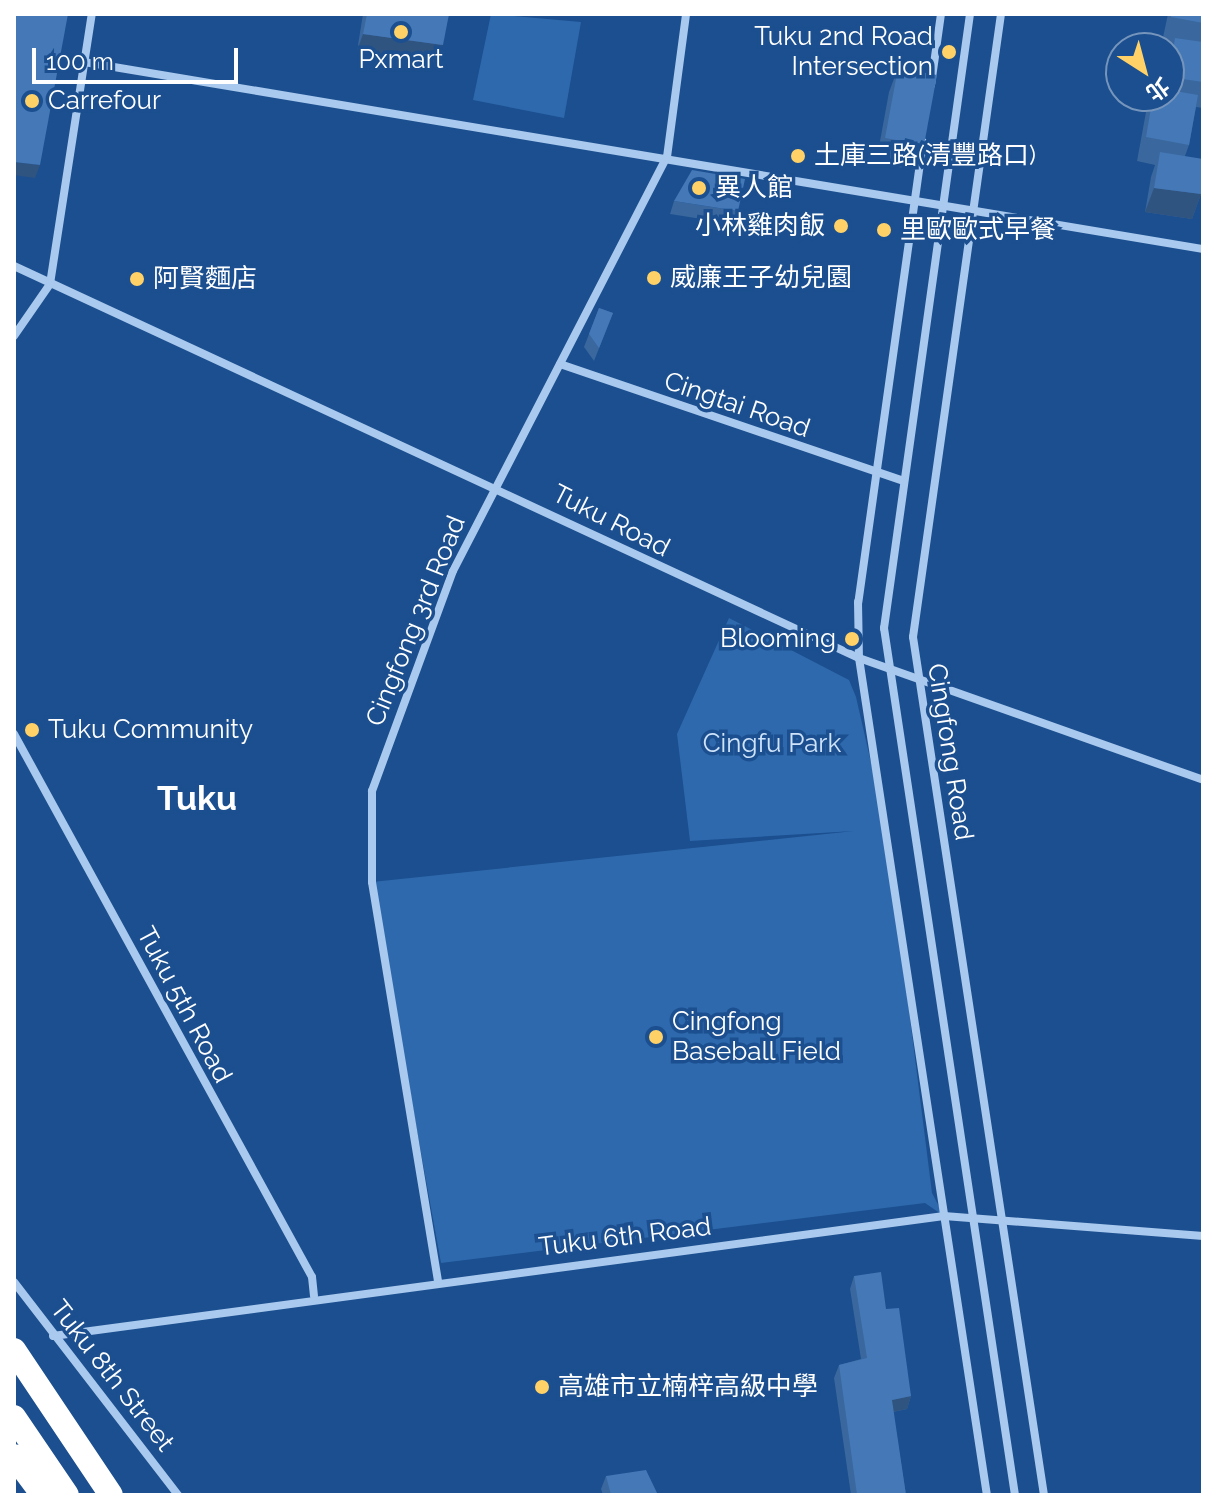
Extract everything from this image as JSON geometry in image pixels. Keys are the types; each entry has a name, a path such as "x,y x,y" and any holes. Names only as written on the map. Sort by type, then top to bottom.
{"highway":[{"path":"14,1350 111,1495"},
{"path":"14,1417 67,1495"},
{"path":"14,1456 43,1495"}],"street":[{"path":"14,336 50,284 92,14"},
{"name":"Cingfong 3rd Road","path":"438,1281 372,882 372,791 453,571 667,157 686,14"},
{"path":"929,100 941,14"},
{"name":"Cingfong Road","path":"970,14 884,612 887,669 1015,1495"},
{"name":"Cingfong Road","path":"1001,14 913,637 1004,1217 1044,1495"},
{"path":"84,62 943,203 1203,249"},
{"path":"925,132 874,473 859,658 987,1495"},
{"name":"Tuku Road","path":"14,266 495,486 859,658 919,683 1203,780"},
{"name":"Cingtai Road","path":"560,364 903,481"},
{"name":"Tuku 5th Road","path":"14,734 312,1277 314,1296"},
{"name":"Tuku 6th Road","path":"53,1336 314,1296 944,1216 1004,1217 1203,1236"},
{"name":"Tuku 8th Street","path":"14,1282 178,1495"}],"green space":[{"path":"491,14 581,22 564,118 473,100"},
{"name":"Cingfong Baseball Field","path":"729,618 849,680 856,697 886,828 932,1193 944,1216 925,1203 441,1263 372,882 854,831 690,841 677,734"}],"building":[{"name":"Carrefour","path":"14,14 68,14 40,165 14,162"},
{"path":"367,14 449,14 443,45 363,34"},
{"path":"1172,14 1203,14 1203,23 1171,17"},
{"path":"1185,39 1203,42 1203,82 1185,79"},
{"path":"898,68 937,75 924,145 885,138"},
{"path":"1185,93 1198,95 1189,145 1146,137 1150,112 1185,112"},
{"path":"1160,152 1203,159 1201,194 1154,188"},
{"path":"692,170 745,179 738,211 674,201"},
{"path":"599,308 613,313 599,348 589,334"},
{"path":"881,1272 886,1309 899,1308 911,1396 892,1400 906,1495 857,1495 839,1365 867,1358 854,1276"},
{"path":"646,1470 658,1495 611,1495 606,1476"}],"place":[{"name":"Pxmart","path":"401,32"},
{"name":"Tuku 2nd Road Intersection","path":"949,52"},
{"name":"Carrefour","path":"32,101"},
{"name":"土庫三路(清豐路口)","path":"798,156"},
{"name":"異人館","path":"699,188"},
{"name":"小林雞肉飯","path":"841,226"},
{"name":"里歐歐式早餐","path":"884,230"},
{"name":"威廉王子幼兒園","path":"654,278"},
{"name":"阿賢麵店","path":"137,279"},
{"name":"Blooming","path":"852,639"},
{"name":"Tuku Community","path":"32,730"},
{"name":"Cingfong Baseball Field","path":"656,1037"},
{"name":"高雄市立楠梓高級中學","path":"542,1387"}],"district":[{"name":"Tuku","path":"197,799"}],"park label":[{"name":"Cingfu Park","path":"772,744"}]}
